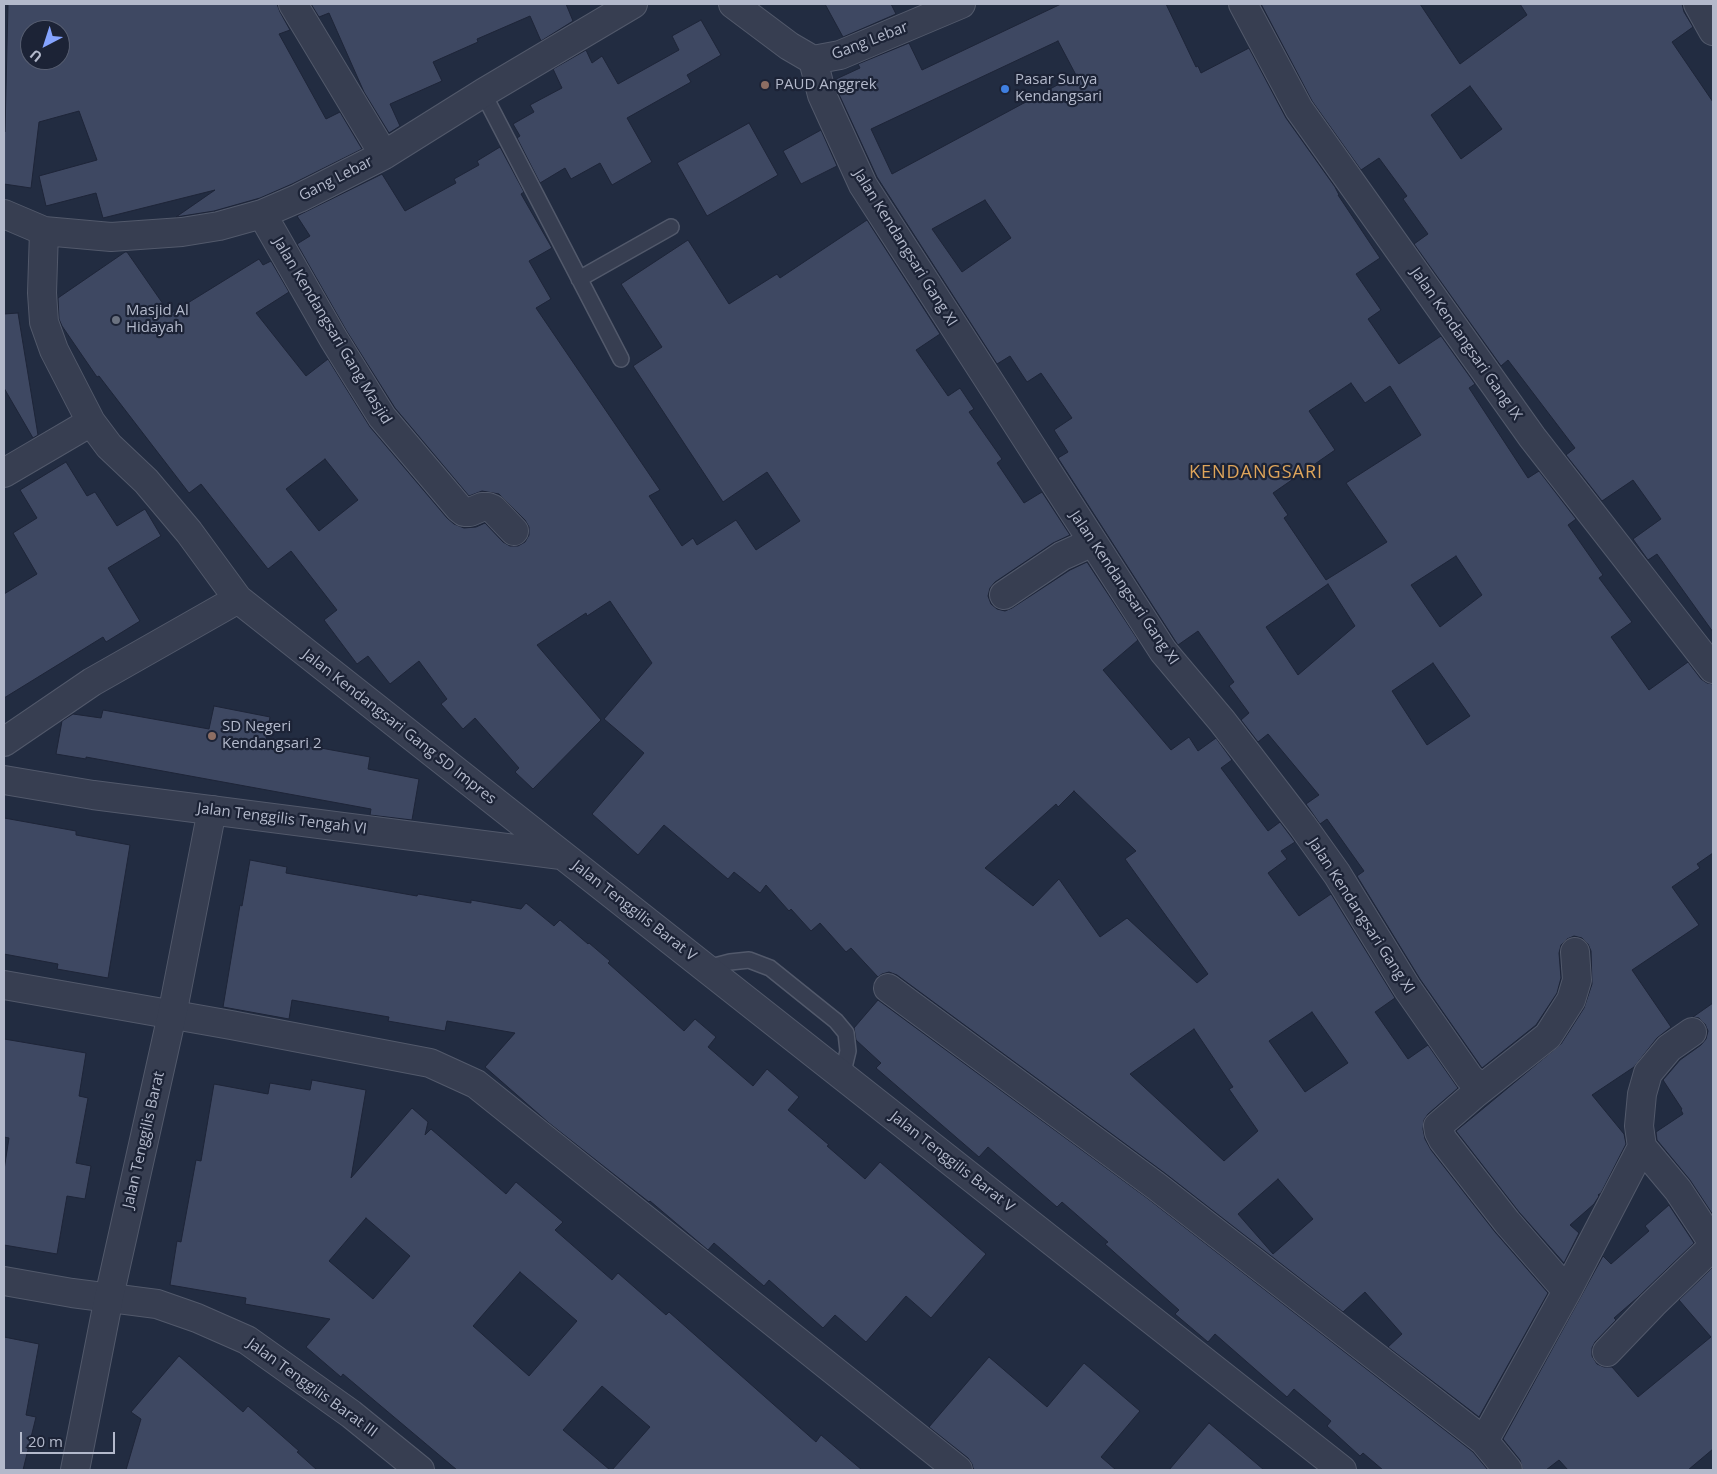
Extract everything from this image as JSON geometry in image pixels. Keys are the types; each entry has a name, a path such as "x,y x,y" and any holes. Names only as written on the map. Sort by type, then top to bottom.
{"street":[{"path":"293,4 384,155"},
{"name":"Gang Lebar","path":"4,214 44,231 111,237 182,232 220,226 262,214 384,155 483,93 634,4"},
{"name":"Gang Lebar","path":"733,4 789,46 813,60 840,55 961,4"},
{"name":"Jalan Kendangsari Gang IX","path":"1243,4 1304,117 1532,437 1713,669"},
{"path":"1698,4 1713,31"},
{"name":"Jalan Kendangsari Gang XI","path":"813,60 822,95 863,184 1092,542 1163,651 1227,728 1337,874 1407,988 1469,1076 1481,1089"},
{"name":"Jalan Kendangsari Gang Masjid","path":"262,214 333,338 382,417 464,512 488,507 493,509 514,531"},
{"name":"Jalan Kendangsari Gang SD Impres","path":"44,231 42,293 44,322 54,350 91,422 109,446 146,481 189,532 238,599 561,854"},
{"path":"4,473 91,422"},
{"path":"1004,595 1062,556 1092,542"},
{"path":"4,742 92,682 238,599"},
{"name":"Jalan Tenggilis Tengah VI","path":"4,780 93,795 561,854"},
{"name":"Jalan Tenggilis Barat","path":"75,1470 109,1298 172,1015 212,810"},
{"name":"Jalan Tenggilis Barat V","path":"561,854 1342,1470"},
{"path":"1568,1290 1507,1222 1439,1132 1438,1126 1548,1036 1571,1000 1577,980 1575,952"},
{"path":"4,985 430,1063 476,1084 958,1470"},
{"path":"888,988 1156,1186 1484,1442 1508,1470"},
{"path":"1607,1352 1713,1245 1678,1190 1642,1147 1639,1126 1642,1094 1648,1074 1669,1048 1692,1032"},
{"path":"1484,1442 1568,1290 1642,1147"},
{"name":"Jalan Tenggilis Barat III","path":"4,1281 157,1304 197,1318 247,1340 351,1414 420,1470"}],"lane":[{"path":"483,93 621,359"},
{"path":"580,279 671,227"},
{"path":"707,968 730,962 749,960 770,968 829,1015 846,1033 848,1051 842,1076"}],"building":[{"path":"8,4 277,4 290,30 279,34 326,119 340,112 362,149 260,198 214,211 176,217 215,190 103,218 96,193 46,206 39,176 97,160 79,111 39,122 31,188 4,184"},
{"path":"311,4 566,4 573,21 541,41 530,16 477,39 478,42 433,62 442,81 390,104 400,126 389,133 364,92 329,13 319,17"},
{"path":"825,4 891,4 896,14 843,37"},
{"path":"1061,4 1166,4 1196,67 1198,66 1201,73 1249,48 1286,118 1335,187 1338,195 1380,258 1356,274 1381,310 1368,319 1399,364 1441,336 1475,384 1469,388 1528,478 1539,471 1576,519 1568,525 1603,575 1599,578 1632,622 1611,637 1649,690 1688,662 1701,679 1713,684 1713,853 1697,864 1700,868 1672,887 1699,925 1632,970 1671,1027 1657,1038 1634,1067 1592,1095 1624,1134 1626,1144 1594,1204 1570,1225 1579,1233 1564,1263 1519,1212 1456,1131 1561,1044 1584,1008 1592,984 1591,951 1588,944 1582,938 1574,936 1567,939 1561,945 1559,953 1561,978 1557,993 1536,1025 1482,1068 1420,979 1357,876 1364,871 1327,819 1320,824 1306,804 1319,795 1268,734 1258,742 1241,720 1249,713 1229,686 1234,682 1198,631 1178,645 1058,458 1068,452 1054,430 1072,418 1041,373 1027,382 1010,356 997,364 877,177 834,80 860,68 858,64 909,43 922,70","holes":["1058,41 1076,75 892,174 871,129","985,200 1011,238 962,272 932,229","1351,383 1365,403 1390,386 1421,435 1346,483 1387,542 1326,580 1284,518 1288,515 1273,493 1335,450 1309,411","1456,556 1482,595 1440,627 1411,585","1328,584 1355,626 1298,675 1266,627","1433,663 1470,716 1427,745 1392,691"]},
{"path":"1261,4 1420,4 1460,64 1527,15 1520,4 1682,4 1684,12 1693,27 1672,42 1713,102 1713,632 1657,554 1648,560 1633,539 1661,519 1633,480 1602,501 1566,455 1575,448 1508,360 1501,366 1414,244 1428,234 1403,199 1407,196 1379,158 1361,170 1312,101","holes":["1470,86 1502,129 1461,159 1431,115"]},
{"path":"701,20 721,55 687,75 691,82 627,118 652,162 612,185 600,163 571,179 565,168 540,183 517,138 520,136 513,124 534,112 530,105 562,88 553,69 586,50 592,63 602,56 618,84 679,50 672,36"},
{"path":"749,123 778,175 707,216 677,163"},
{"path":"821,130 837,166 801,184 783,151"},
{"path":"500,147 524,192 521,194 552,248 529,261 551,299 536,308 660,490 649,496 682,546 693,538 697,545 736,520 756,550 800,521 767,472 723,502 633,366 662,347 621,284 688,240 729,304 777,274 780,278 867,220 940,334 916,350 948,396 960,388 974,409 969,412 1002,459 997,463 1024,503 1042,492 1070,535 1053,543 995,582 990,588 988,596 991,604 997,609 1005,611 1012,608 1070,570 1087,562 1138,640 1103,670 1171,750 1189,737 1198,751 1216,738 1232,760 1221,768 1268,831 1280,822 1295,842 1281,851 1287,859 1268,873 1299,916 1331,894 1395,998 1375,1012 1408,1059 1428,1045 1458,1088 1428,1114 1424,1120 1425,1139 1431,1150 1495,1232 1548,1293 1479,1417 1388,1347 1402,1334 1365,1292 1343,1312 1166,1174 897,975 889,972 878,977 851,948 846,952 820,923 811,931 791,909 789,911 766,885 760,893 734,872 728,879 664,825 638,855 592,814 644,753 604,719 652,663 610,601 587,616 586,613 537,645 601,720 533,789 515,772 519,768 475,718 463,729 441,704 447,699 419,661 390,684 368,656 357,664 324,620 337,610 291,551 268,569 201,484 189,493 99,376 97,377 59,319 58,298 125,252 127,252 170,314 259,259 263,265 271,261 289,292 256,313 306,376 328,359 370,427 447,518 454,524 464,528 476,527 485,523 503,542 510,546 518,546 525,542 529,535 529,527 525,520 499,494 482,491 469,496 395,408 346,330 297,244 310,236 297,216 382,174 405,211 456,183 454,179 479,165 477,161","holes":["325,459 358,500 319,531 286,489","1074,791 1136,851 1125,859 1208,974 1197,983 1127,918 1100,937 1059,879 1033,906 985,868 1056,804 1058,807","1312,1012 1348,1063 1305,1092 1269,1041","1194,1029 1233,1087 1229,1089 1258,1131 1224,1161 1130,1074","1278,1179 1313,1219 1273,1254 1238,1214"]},
{"path":"18,313 38,435 33,438 4,388 4,314"},
{"path":"66,462 87,496 95,492 117,526 145,509 161,536 108,568 140,621 106,642 103,637 4,698 4,594 37,574 13,533 37,518 20,490"},
{"path":"214,706 270,717 266,738 370,757 368,769 419,779 412,820 370,815 371,809 86,757 86,759 56,754 62,721 73,714 101,718 103,710 209,729"},
{"path":"4,818 76,831 76,835 130,845 108,978 57,969 58,964 4,954"},
{"path":"250,860 287,867 286,873 417,896 418,894 471,903 471,900 521,909 526,903 554,926 560,920 610,961 608,963 684,1031 695,1019 716,1037 708,1047 753,1086 767,1069 799,1097 788,1110 865,1179 880,1162 986,1254 931,1318 906,1296 866,1342 835,1315 823,1328 769,1280 764,1286 714,1243 708,1250 650,1201 549,1123 485,1067 515,1033 447,1021 445,1031 388,1021 389,1017 292,1000 289,1019 223,1007 240,905 242,906"},
{"path":"878,1000 1147,1198 1473,1452 1488,1470 1383,1470 1363,1453 1360,1456 1327,1426 1331,1421 1294,1389 1287,1397 1215,1334 1208,1342 1175,1314 1179,1310 1105,1244 1108,1242 1062,1202 1057,1207 988,1147 979,1157 876,1068 881,1063 856,1040 854,1028"},
{"path":"1713,1003 1713,1215 1690,1180 1657,1140 1656,1132 1683,1114 1682,1109 1663,1080 1680,1060 1701,1045 1706,1039 1708,1031 1705,1024 1699,1018 1693,1017"},
{"path":"4,1039 86,1053 79,1096 88,1098 76,1163 91,1166 85,1199 67,1196 57,1254 4,1245 4,1170 9,1138 4,1137"},
{"path":"312,1080 366,1090 351,1178 412,1108 428,1122 425,1135 431,1129 506,1194 516,1182 563,1222 555,1230 612,1280 618,1273 666,1315 669,1312 816,1442 821,1435 862,1470 612,1470 650,1427 602,1386 563,1430 610,1470 457,1470 343,1374 341,1377 306,1347 330,1319 245,1304 246,1298 170,1285 177,1241 181,1242 196,1160 201,1161 214,1084 268,1094 270,1083 310,1090","holes":["366,1218 410,1256 373,1299 329,1261","520,1272 577,1321 529,1376 473,1326"]},
{"path":"1669,1205 1694,1243 1614,1318 1616,1320 1595,1342 1592,1348 1592,1356 1597,1364 1604,1367 1612,1367 1638,1397 1711,1337 1679,1300 1713,1267 1713,1449 1688,1470 1568,1470 1559,1460 1546,1470 1523,1470 1520,1460 1503,1439 1603,1256 1611,1264 1649,1231 1645,1226"},
{"path":"4,1337 39,1344 26,1415 36,1417 23,1470 4,1470"},
{"path":"179,1356 243,1412 248,1406 299,1451 297,1452 317,1470 126,1470 141,1419 131,1412"},
{"path":"989,1357 1047,1407 1084,1363 1140,1411 1101,1457 1116,1470 975,1470 968,1458 929,1427"},
{"path":"1209,1423 1264,1470 1169,1470"}],"place":[{"name":"PAUD Anggrek","path":"765,85"},
{"name":"Pasar Surya Kendangsari","path":"1005,89"},
{"name":"Masjid Al Hidayah","path":"116,320"},
{"name":"SD Negeri Kendangsari 2","path":"212,736"}],"district":[{"name":"KENDANGSARI","path":"1256,473"}]}
